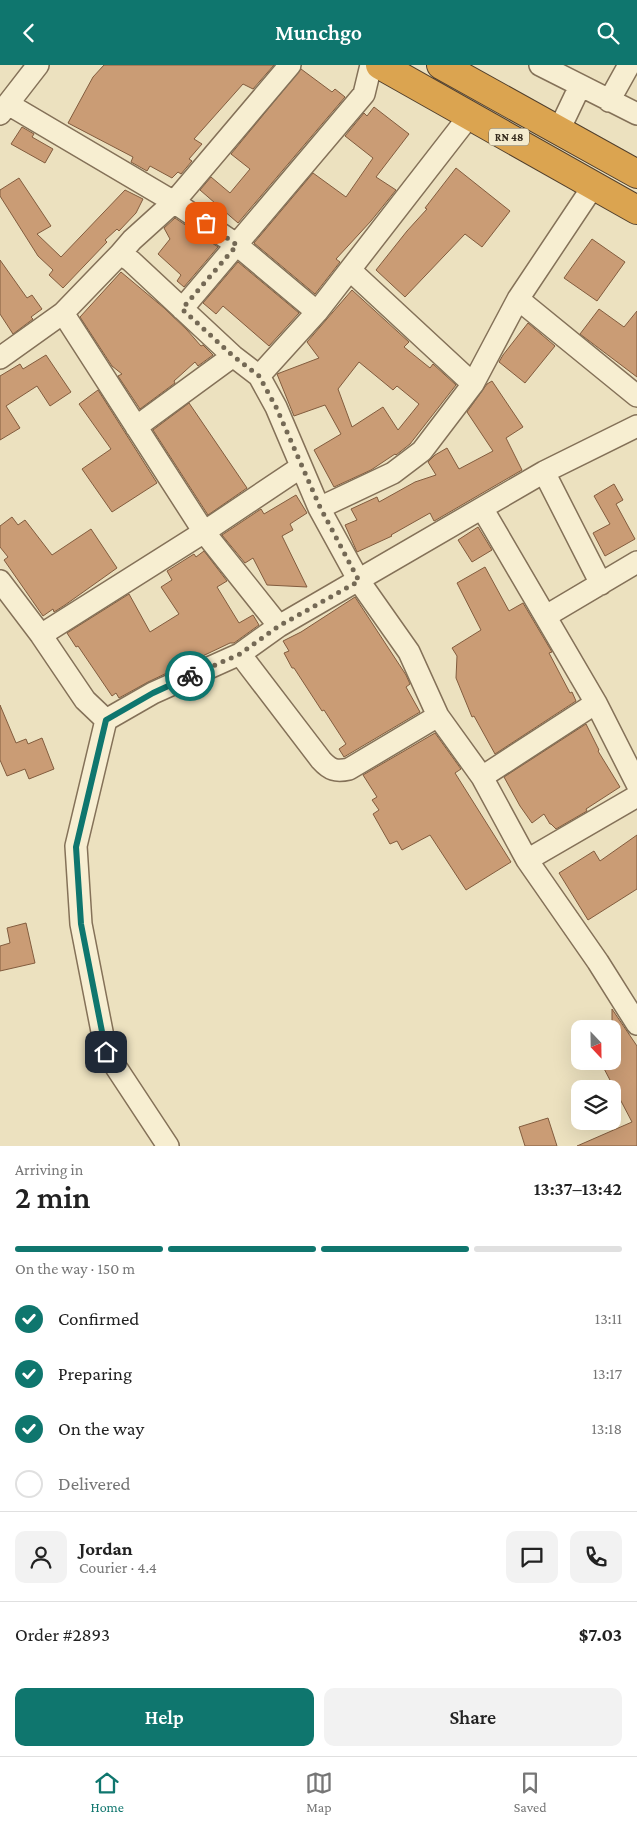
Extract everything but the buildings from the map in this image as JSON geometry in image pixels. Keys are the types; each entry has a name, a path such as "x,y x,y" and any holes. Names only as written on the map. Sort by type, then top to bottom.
{"highway":[{"name":"RN 48","path":"380,65 637,210"},
{"name":"RN 48","path":"441,65 637,174"}],"street":[{"path":"38,65 4,109 174,202 237,245 317,312"},
{"path":"0,358 63,313 132,240 174,202 290,65"},
{"path":"182,309 364,94 371,65"},
{"path":"540,65 637,114"},
{"path":"609,101 629,65"},
{"path":"559,130 580,86"},
{"path":"259,376 317,312 470,115"},
{"path":"320,507 393,473 422,451 473,384 518,299 594,185"},
{"path":"120,254 130,261 233,356 259,376 276,407 320,507 359,581 409,652 438,716 482,777 528,860 598,962 637,1024"},
{"path":"350,270 473,384"},
{"path":"518,299 637,396"},
{"path":"63,313 204,532 279,626"},
{"path":"136,427 233,356"},
{"path":"168,1146 106,1052 81,924 76,847 106,720 153,693 240,654 279,626 544,472 637,426"},
{"path":"41,635 204,532 301,467"},
{"path":"544,472 601,584"},
{"path":"482,508 596,703 637,783"},
{"path":"546,616 637,562"},
{"path":"0,581 41,635 85,700 106,720"},
{"path":"240,654 321,760 332,770 342,771 349,769 438,716"},
{"path":"482,777 596,703"},
{"path":"528,860 637,795"}],"way so far":[{"path":"190,676 240,654 279,626 359,581 320,507 276,407 259,376 233,356 182,309 237,245 206,223"}],"route":[{"path":"106,1052 81,924 76,847 106,720 153,693 190,676"}]}
